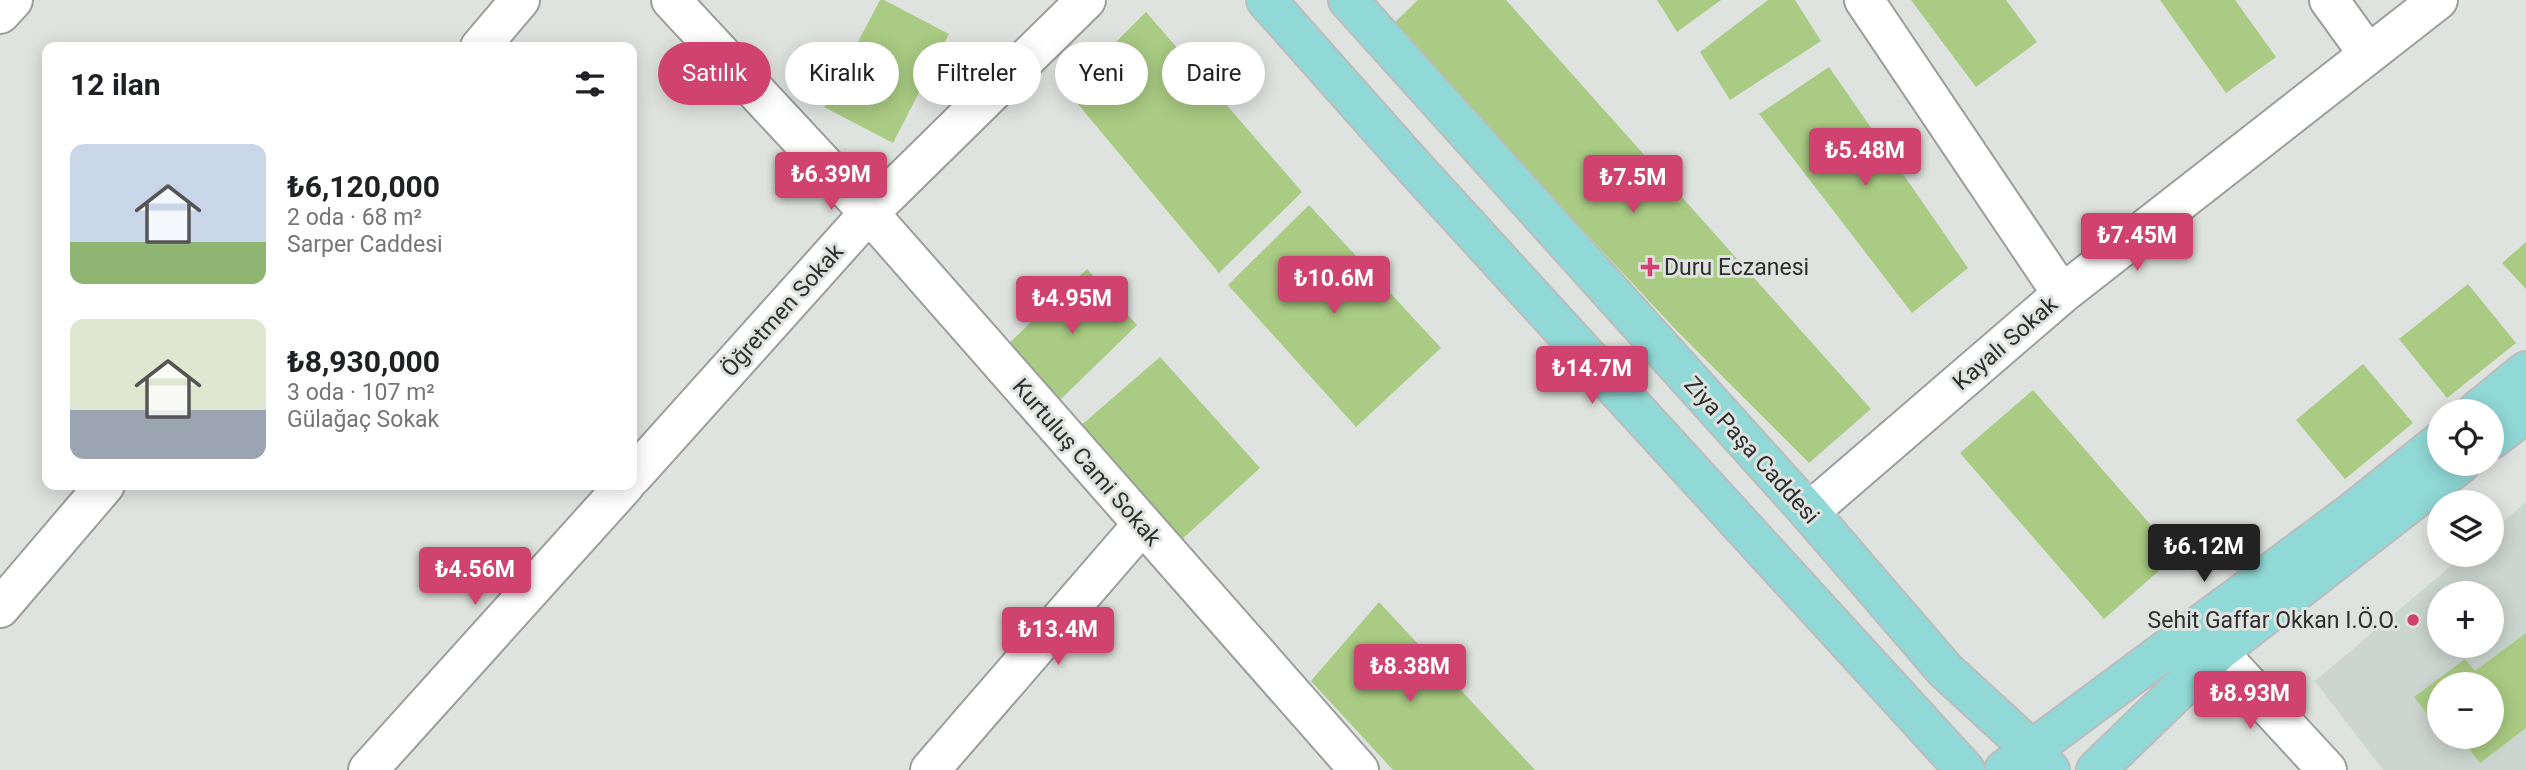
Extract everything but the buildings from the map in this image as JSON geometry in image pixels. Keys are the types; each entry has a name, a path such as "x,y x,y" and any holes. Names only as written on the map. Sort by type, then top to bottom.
{"main road":[{"path":"1266,0 1415,168 1965,770"},
{"name":"Ziya Paşa Caddesi","path":"1348,0 1809,512 2028,763"},
{"path":"2492,399 2526,371"},
{"path":"2504,430 2526,413"},
{"path":"2028,763 2427,452"},
{"path":"2096,770 2218,652 2445,476"}],"street":[{"path":"0,14 13,0"},
{"path":"484,42 520,0"},
{"name":"Kurtuluş Cami Sokak","path":"671,0 869,213 1359,770"},
{"name":"Öğretmen Sokak","path":"637,471 869,213 1086,0"},
{"path":"1864,0 2062,294"},
{"path":"2329,0 2368,54"},
{"name":"Kayalı Sokak","path":"1809,512 2062,294 2438,0"},
{"path":"0,608 102,490"},
{"path":"368,770 620,490"},
{"path":"930,770 1142,525"},
{"path":"2218,652 2327,770"}],"shaded area":[{"name":"Sehit Gaffar Okkan I.Ö.O.","path":"2526,502 2526,770 2383,770 2315,681 2427,586 2427,658 2504,658 2504,581 2433,581 2450,567 2504,567 2504,521"}],"place":[{"name":"Duru Eczanesi","path":"1650,267"},
{"name":"Sehit Gaffar Okkan I.Ö.O.","path":"2413,620"}]}
